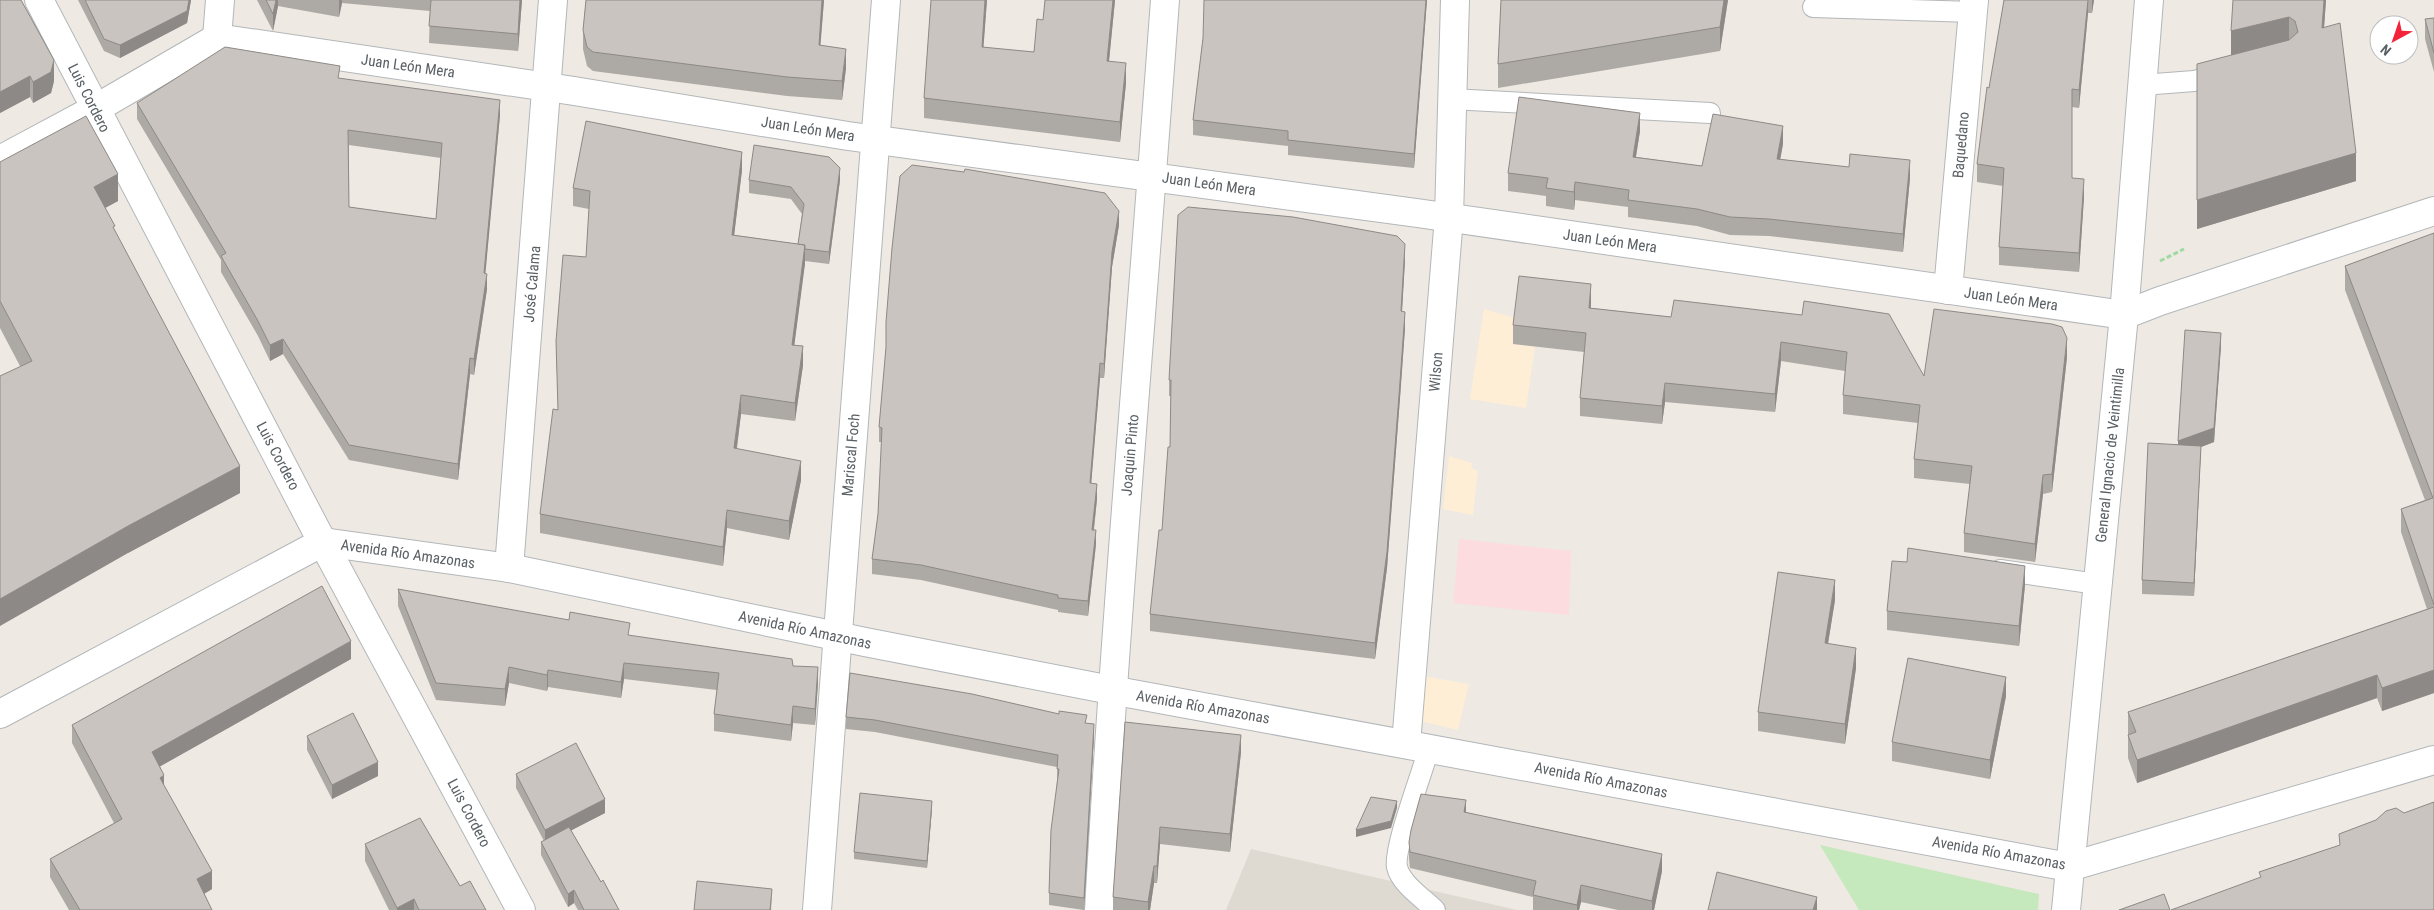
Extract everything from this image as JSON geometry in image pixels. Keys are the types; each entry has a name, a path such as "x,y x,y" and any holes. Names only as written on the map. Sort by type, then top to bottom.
{"street":[{"name":"Luis Cordero","path":"39,0 323,542 521,910"},
{"path":"0,160 95,109 217,38 220,0"},
{"name":"José Calama","path":"509,568 548,87 553,0"},
{"name":"Mariscal Foch","path":"818,910 886,0"},
{"name":"Joaquin Pinto","path":"1099,910 1111,690 1153,176 1165,0"},
{"name":"Wilson","path":"1417,746 1449,217 1455,0"},
{"name":"General Ignacio de Veintimilla","path":"2066,910 2124,315 2149,0"},
{"name":"Baquedano","path":"1948,290 1974,6"},
{"name":"Juan León Mera","path":"217,38 548,87 875,139 1449,217 2124,315 2160,301 2434,211"},
{"name":"Avenida Río Amazonas","path":"0,714 323,542 509,568 837,637 1111,690 2069,867 2434,760"}],"lane":[{"path":"1813,7 1974,6"},
{"path":"2142,85 2194,82 2241,69"},
{"path":"1451,99 1710,112"},
{"path":"1980,567 2097,584"},
{"path":"1417,746 1397,867 1404,880 1434,910"}],"path":[{"path":"2153,264 2184,250"}],"shaded area":[{"path":"1484,309 1516,318 1513,344 1535,347 1526,408 1470,399"},
{"path":"1449,456 1472,463 1471,468 1478,471 1473,515 1443,509"},
{"path":"1459,539 1571,551 1569,615 1453,603"},
{"path":"1422,676 1469,684 1458,730 1416,720"},
{"path":"1251,849 1517,910 1226,910"}],"green space":[{"path":"1820,845 2039,894 2038,910 1859,910"}],"building":[{"path":"0,0 21,0 54,60 51,72 33,82 30,76 0,92"},
{"path":"85,0 189,0 187,11 120,45 104,39"},
{"path":"266,0 276,0 273,14"},
{"path":"431,0 520,0 518,34 429,26"},
{"path":"586,0 822,0 819,45 846,49 842,81 787,77 593,52 587,47 583,30"},
{"path":"931,0 985,0 982,47 1034,52 1037,19 1043,20 1045,0 1113,0 1107,61 1126,63 1120,122 924,98"},
{"path":"1204,0 1426,0 1414,154 1288,140 1288,131 1193,120 1203,38"},
{"path":"1501,0 1724,0 1720,27 1498,64"},
{"path":"2004,0 2088,0 2079,90 2072,89 2072,178 2084,179 2079,253 1999,247 2004,168 1977,164 1987,87 1989,88"},
{"path":"2233,0 2324,0 2322,28 2340,23 2356,153 2197,200 2197,64 2289,40 2298,32 2295,21 2289,17 2231,31"},
{"path":"2434,18 2434,53 2425,19"},
{"path":"225,47 340,66 338,78 500,100 484,273 487,274 474,359 470,358 458,464 349,445 283,339 270,345 221,256 226,253 137,103","holes":["348,130 442,143 436,219 349,207"]},
{"path":"1519,97 1640,113 1633,157 1702,166 1713,114 1783,126 1777,159 1849,167 1850,154 1910,160 1903,234 1769,219 1730,217 1697,209 1628,200 1629,190 1575,182 1574,192 1546,188 1548,178 1508,173"},
{"path":"86,116 118,174 94,187 115,226 113,227 240,466 128,526 0,599 0,376 32,361 0,301 0,162"},
{"path":"586,121 742,152 732,235 805,245 792,345 803,346 795,403 741,395 734,448 801,461 789,521 727,510 723,547 540,514 553,409 558,410 556,341 563,255 586,257 590,191 573,188"},
{"path":"754,145 829,157 840,168 829,252 805,249 805,245 798,244 804,204 791,187 749,180"},
{"path":"912,165 964,172 965,169 1105,193 1119,211 1112,252 1104,364 1100,363 1090,483 1097,484 1092,530 1096,530 1088,601 1058,598 1058,595 921,565 872,559 878,514 882,428 879,427 892,248 900,176"},
{"path":"1188,207 1293,217 1397,236 1405,244 1401,311 1405,312 1400,382 1387,552 1375,643 1150,614 1159,530 1162,530 1168,447 1170,447 1171,380 1169,380 1178,215"},
{"path":"2434,233 2434,605 2401,509 2433,498 2345,266"},
{"path":"1519,276 1591,284 1589,308 1671,317 1674,300 1802,315 1804,301 1889,314 1924,376 1934,309 2052,324 2062,327 2067,338 2052,474 2043,475 2035,544 1964,533 1972,466 1914,459 1920,405 1843,395 1847,352 1781,342 1775,394 1665,383 1662,406 1580,398 1586,333 1513,325"},
{"path":"2185,330 2221,333 2214,428 2178,441"},
{"path":"2148,443 2201,446 2194,583 2142,580"},
{"path":"1908,548 2025,566 2019,626 1887,611 1892,561 1907,562"},
{"path":"1778,572 1835,580 1825,643 1856,648 1845,724 1758,712"},
{"path":"322,586 351,641 152,752 164,775 160,778 212,871 197,879 212,910 80,910 50,859 122,819 72,725"},
{"path":"398,589 569,620 570,612 630,623 628,635 792,659 793,666 818,667 815,709 793,706 791,725 714,714 719,673 624,663 621,682 548,670 547,675 509,667 505,689 436,683"},
{"path":"2434,607 2434,670 2382,688 2377,675 2137,760 2128,735 2136,732 2128,712"},
{"path":"1908,658 2006,677 1990,760 1892,742"},
{"path":"850,673 972,694 1059,714 1059,711 1087,715 1085,723 1094,724 1084,898 1049,893 1051,830 1059,769 1057,769 1058,755 875,720 846,717"},
{"path":"353,713 378,762 332,785 307,736"},
{"path":"1125,722 1241,735 1230,834 1160,827 1157,866 1154,866 1148,902 1113,897"},
{"path":"576,743 605,799 545,830 516,774"},
{"path":"860,793 932,801 927,861 854,852"},
{"path":"1421,794 1466,800 1464,812 1662,854 1652,901 1581,885 1577,905 1533,895 1536,881 1410,852 1411,830"},
{"path":"1371,797 1397,801 1391,821 1356,830"},
{"path":"2434,802 2434,910 2171,910 2261,877 2259,872 2340,845 2339,834 2376,820 2386,811 2396,808 2404,813"},
{"path":"420,818 460,886 470,881 486,910 419,910 414,899 397,908 365,844"},
{"path":"569,827 601,882 603,880 619,910 584,910 574,890 568,894 541,842"},
{"path":"1717,872 1817,897 1813,910 1708,910"},
{"path":"697,881 772,889 770,910 694,910"},
{"path":"2164,894 2170,910 2119,910"}]}
